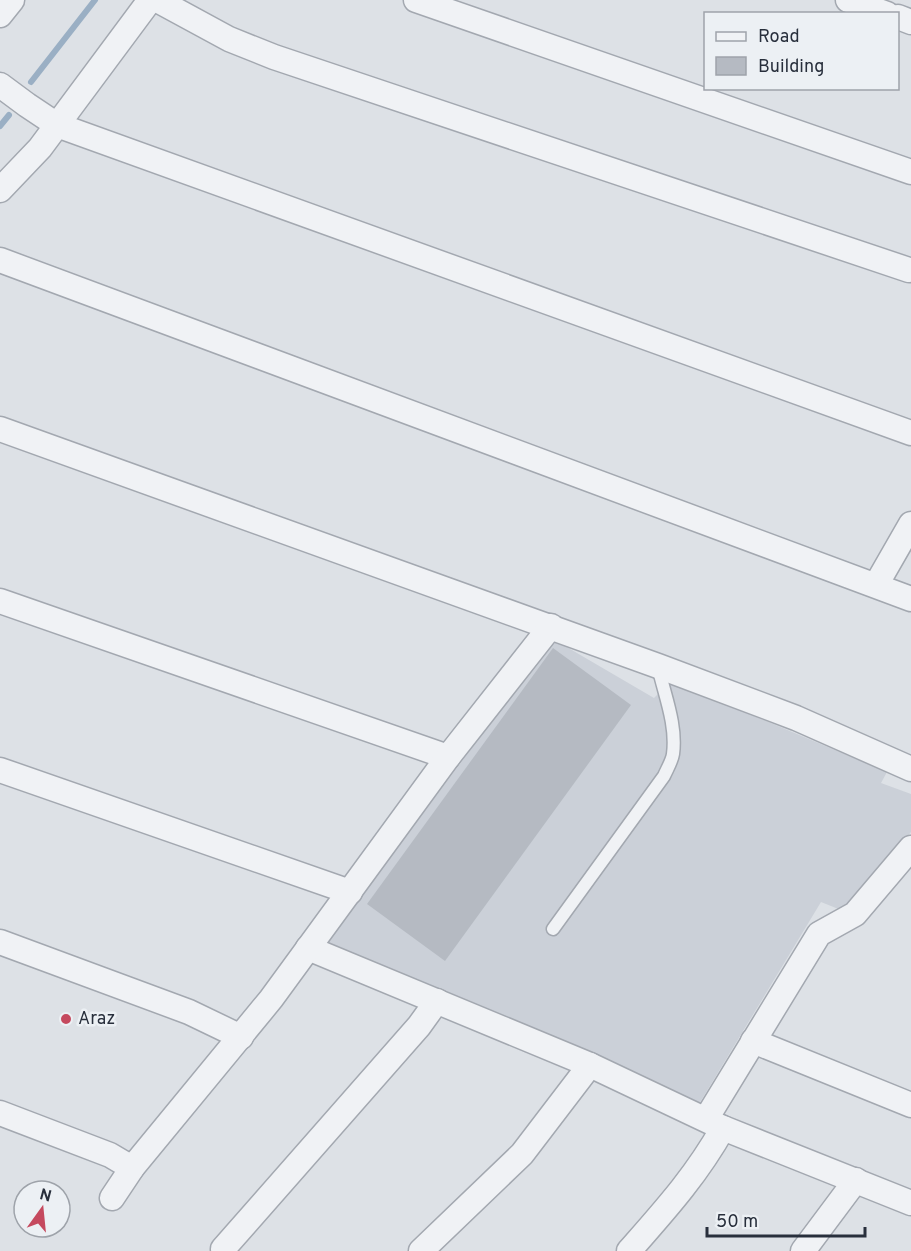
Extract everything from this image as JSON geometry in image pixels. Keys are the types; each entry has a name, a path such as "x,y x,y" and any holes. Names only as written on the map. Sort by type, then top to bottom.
{"street":[{"path":"0,15 12,0"},
{"path":"0,190 40,148 150,0"},
{"path":"157,0 229,39 274,57 909,270"},
{"path":"416,0 911,172"},
{"path":"848,0 881,12"},
{"path":"0,85 57,125 911,433"},
{"path":"0,260 911,599"},
{"path":"0,429 551,626 796,718 911,769"},
{"path":"876,585 911,524"},
{"path":"0,601 448,757"},
{"path":"112,1198 132,1168 241,1036 351,892 448,757 551,626"},
{"path":"0,770 351,892"},
{"path":"629,1251 685,1188 707,1155 715,1123 753,1041 819,934 855,914 911,848"},
{"path":"0,942 189,1012 241,1036"},
{"path":"308,948 590,1065 715,1123 911,1203"},
{"path":"223,1250 419,1026 437,1001"},
{"path":"753,1041 911,1105"},
{"path":"422,1251 522,1154 590,1065"},
{"path":"0,1113 110,1155 132,1168"},
{"path":"803,1251 856,1180"}],"lane":[{"path":"553,929 664,776 673,756 674,738 670,709 658,666"}],"shaded area":[{"path":"553,639 654,698 671,681 887,772 881,783 911,794 911,832 846,912 821,902 699,1104 327,942"}],"building":[{"path":"553,648 631,705 445,961 367,904"}],"waterway":[{"path":"31,82 95,0"},
{"path":"0,126 9,115"}],"place":[{"name":"Araz","path":"66,1019"}]}
